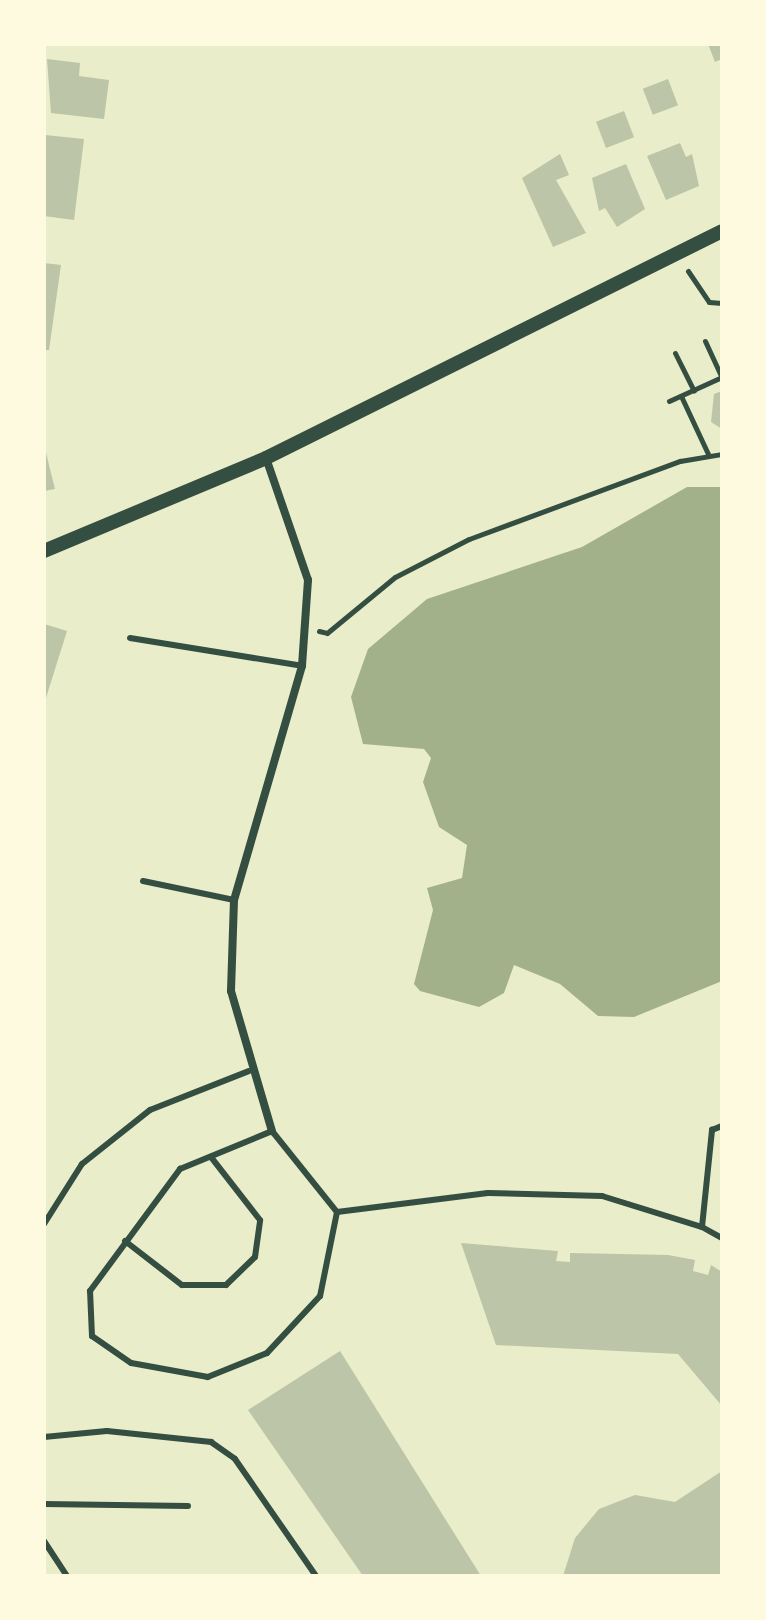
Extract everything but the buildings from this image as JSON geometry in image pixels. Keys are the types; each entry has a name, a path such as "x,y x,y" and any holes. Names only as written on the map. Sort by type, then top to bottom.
{"street":[{"path":"44,551 266,458 722,231"},
{"path":"266,458 298,536 306,628 302,666 234,900 231,991 249,1071 272,1131"}],"lane":[{"path":"130,638 302,666"},
{"path":"143,881 234,900"},
{"path":"44,1224 82,1164 150,1110 249,1071"},
{"path":"702,1227 712,1130 722,1126"},
{"path":"272,1131 337,1212 320,1296 267,1353 208,1377 131,1363 92,1336 90,1291 180,1169 272,1131"},
{"path":"125,1241 182,1285 226,1285 255,1257 260,1220 211,1157"},
{"path":"337,1212 488,1193 602,1196 702,1227 722,1238"},
{"path":"44,1437 107,1431 211,1442 235,1459 316,1576"},
{"path":"44,1504 188,1506"},
{"path":"44,1541 67,1576"}],"path":[{"path":"678,252 709,302 722,303"},
{"path":"669,401 722,379 705,341"},
{"path":"675,353 694,391"},
{"path":"681,396 708,454"},
{"path":"306,628 327,633 395,577 469,539 708,454 722,454"}],"shaded area":[{"path":"687,487 722,487 722,981 634,1017 598,1016 560,984 514,965 504,993 479,1007 420,991 414,984 433,910 427,888 462,878 467,845 439,827 423,782 431,758 424,749 363,744 351,697 368,649 427,599 582,547"}]}
